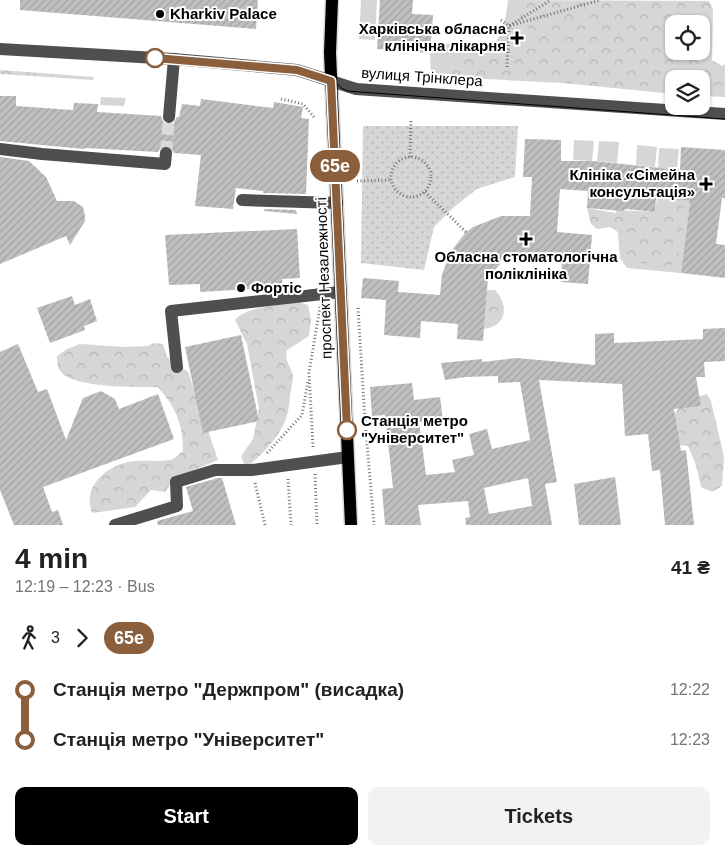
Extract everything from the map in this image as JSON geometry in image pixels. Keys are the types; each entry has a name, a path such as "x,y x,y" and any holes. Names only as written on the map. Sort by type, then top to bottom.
{"main road":[{"name":"проспект Незалежності","path":"332,0 331,81 351,525"}],"street":[{"name":"вулиця Трінклера","path":"0,50 174,59 297,70 356,89 725,114"},
{"path":"170,117 174,59"},
{"path":"0,149 165,164 166,153"},
{"path":"242,200 337,203"},
{"path":"177,367 171,311 340,292"},
{"path":"115,525 177,506 176,482 215,470 252,470 348,457"}],"path":[{"path":"509,26 551,0"},
{"path":"509,26 600,0"},
{"path":"501,20 509,26"},
{"path":"507,67 509,26"},
{"path":"280,99 304,104 314,117"},
{"path":"410,157 411,120"},
{"path":"410,157 423,161 431,172 431,180 425,192 414,197 408,197 397,191 391,180 391,173 398,162 404,158 410,157"},
{"path":"357,181 391,180"},
{"path":"425,192 466,232"},
{"path":"265,525 252,470 302,415 322,294"},
{"path":"358,308 374,525"},
{"path":"309,373 317,525"},
{"path":"287,472 291,525"}],"green space":[{"path":"361,0 377,0 375,40 359,39"},
{"path":"508,0 518,0 557,36 546,58 447,77 431,77 430,53 445,44 464,42 490,48 501,32"},
{"path":"510,0 709,1 713,9 712,60 722,66 725,64 725,97 710,96 710,70 665,70 665,93 563,83 447,77 464,48 486,49 498,46 516,46 532,49 539,46 536,36 527,27"},
{"path":"0,70 94,77 93,80 0,74"},
{"path":"101,97 126,98 124,106 100,105"},
{"path":"363,126 518,126 515,177 477,189 454,207 434,227 424,270 361,263"},
{"path":"574,140 594,141 592,161 573,160"},
{"path":"599,141 619,142 617,163 597,161"},
{"path":"637,145 657,147 655,167 636,165"},
{"path":"659,148 679,149 677,169 658,168"},
{"path":"657,197 690,201 681,273 627,268 620,258 616,210 655,212"},
{"path":"670,202 684,207 684,213 678,259 670,267 633,259 625,250 621,234 610,227 597,229 591,224 587,208 633,216 645,214 658,217 661,204"},
{"path":"487,290 495,290 501,298 504,312 503,317 496,325 484,329"},
{"path":"298,302 308,305 311,320 309,336 287,350 287,360 293,376 286,418 271,444 248,467 244,464 241,456 253,439 259,409 247,344 235,320 240,315 256,309"},
{"path":"154,343 163,344 167,357 188,372 218,460 175,478 165,492 151,490 135,507 92,513 90,503 94,485 108,471 116,466 135,461 170,460 183,451 180,424 170,402 158,387 109,386 71,379 61,372 57,356 67,349 80,344 125,347 147,346"},
{"path":"707,394 711,401 724,457 722,486 712,492 701,487 696,465 688,446 657,443 683,401"}],"building":[{"name":"Kharkiv Palace","path":"20,0 258,0 256,29 20,10"},
{"path":"380,0 413,0 412,14 433,15 430,53 377,49"},
{"path":"0,96 16,96 16,106 73,110 74,103 98,104 97,112 161,116 164,123 169,125 173,124 177,117 179,117 182,104 200,106 201,99 273,108 274,102 303,107 301,118 309,119 306,194 263,193 263,191 236,188 233,209 195,206 201,155 174,153 171,147 166,145 160,148 158,152 84,149 0,141"},
{"name":"Обласна стоматологічна поліклініка","path":"525,139 561,140 561,161 593,161 680,170 681,147 725,150 725,198 722,198 716,244 725,245 725,278 681,273 690,201 656,197 655,212 587,208 588,191 560,189 557,232 592,235 588,284 561,282 562,261 502,257 500,264 488,278 483,341 457,339 458,324 421,321 420,338 384,335 386,300 361,298 363,278 399,281 398,292 440,295 442,274 452,250 466,232 473,227 501,216 530,216 532,177 523,177"},
{"path":"0,157 29,161 46,177 57,201 74,201 83,207 85,221 70,245 66,236 0,264"},
{"path":"264,209 296,210 297,214 264,211"},
{"path":"297,229 300,278 282,279 283,287 200,292 200,284 169,285 165,235"},
{"path":"72,296 75,305 90,299 97,321 84,326 85,330 50,343 37,308"},
{"path":"725,328 725,361 704,362 705,377 696,377 701,406 674,409 681,451 686,450 694,525 665,525 660,470 652,471 648,434 625,436 622,384 539,380 557,482 545,484 552,525 466,525 465,518 470,517 468,501 418,505 421,525 385,525 382,489 393,488 385,415 372,416 370,387 412,383 414,400 440,397 443,421 419,422 426,475 455,472 452,460 474,455 469,434 487,429 492,449 530,440 520,382 498,383 498,376 445,380 441,363 482,359 482,362 516,358 595,365 595,334 614,333 614,343 703,339 703,329","holes":["528,478 532,506 489,514 484,488"]},
{"path":"241,335 259,421 203,433 185,347"},
{"path":"18,344 38,392 47,389 66,440 83,398 101,391 115,399 119,409 158,394 174,439 43,487 52,512 58,510 63,525 14,525 0,490 0,352"},
{"path":"615,477 621,525 579,525 574,484"},
{"path":"222,478 236,525 158,525 157,521 193,511 186,487"}],"tunnel":[{"path":"166,153 169,117"}],"tram line":[{"path":"328,0 326,37 328,63 331,75 347,91 725,119"}],"bus line":[{"name":"65е","path":"155,58 297,70 331,81 347,430"}],"place":[{"name":"Kharkiv Palace","path":"160,14"},
{"name":"Харківська обласна клінічна лікарня","path":"517,38"},
{"name":"Клініка «Сімейна консультація»","path":"706,184"},
{"name":"Обласна стоматологічна поліклініка","path":"526,239"},
{"name":"Фортiс","path":"241,288"},
{"name":"Станція метро \"Університет\"","path":"347,430"}]}
